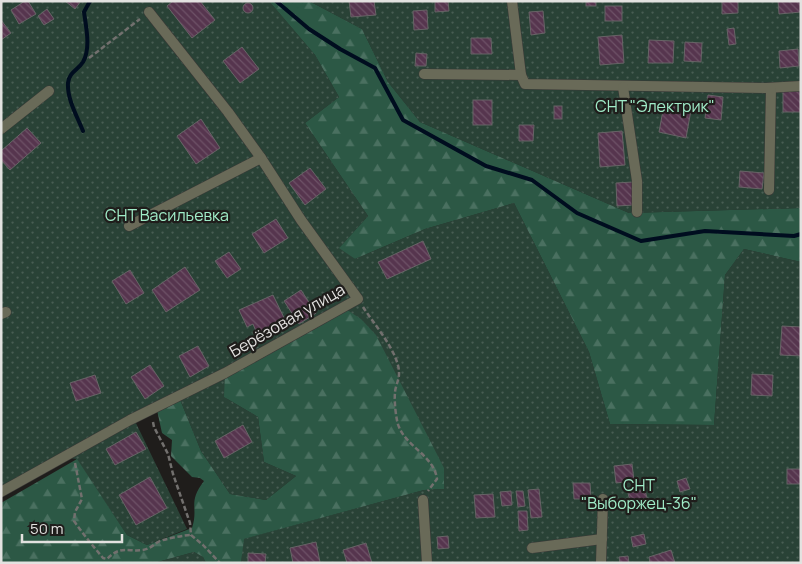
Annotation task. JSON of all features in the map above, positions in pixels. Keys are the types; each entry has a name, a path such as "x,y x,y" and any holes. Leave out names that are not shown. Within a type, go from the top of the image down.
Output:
{"street":[{"path":"512,1 521,75 525,84 771,88 801,86"},
{"name":"Берёзовая улица","path":"1,492 151,410 225,373 358,299 301,220 261,158 228,112 149,12"},
{"path":"424,74 521,75"},
{"path":"623,86 637,181 637,212"},
{"path":"769,190 771,88"},
{"path":"1,129 49,91"},
{"path":"129,226 261,158"},
{"path":"601,563 603,498"},
{"path":"423,500 427,563"},
{"path":"532,548 602,539"}],"path":[{"path":"89,58 149,12"},
{"path":"358,299 396,358 399,374 394,394 398,426 436,471 437,479 424,495 423,500"},
{"path":"151,410 154,427 168,454 190,523 191,535"},
{"path":"67,455 77,464 82,499 75,512 74,520 103,558 107,559 113,553 126,549 143,550 160,541 191,535 204,545 220,563"}],"green space":[{"name":"СНТ Васильевка","path":"1,1 270,2 315,55 339,97 305,123 368,216 340,247 355,259 425,229 514,203 589,352 610,424 714,425 725,275 744,249 801,262 801,563 241,563 243,539 424,490 444,489 224,397 258,417 264,462 296,476 266,500 230,494 201,451 179,397 134,419 187,529 147,545 127,535 76,459 63,457 1,493"},
{"path":"269,1 309,1 362,29 388,82 420,122 629,213 801,208 801,262 744,249 725,275 714,425 610,424 589,352 514,203 425,229 355,259 339,248 368,216 305,123 339,97 315,55"},
{"name":"СНТ \"Электрик\"","path":"309,1 801,1 801,208 629,213 420,122 388,82 362,29"},
{"path":"344,308 361,319 376,335 444,468 444,489 424,490 244,539 241,563 206,563 203,557 194,552 154,563 1,563 1,503 77,459 127,535 147,545 192,528 196,495 204,481 200,478 192,477 171,456 172,440 162,433 157,410 179,397 201,451 230,494 266,500 296,476 264,462 258,417 224,397 225,373"},
{"path":"194,552 203,557 206,563 154,563"}],"building":[{"path":"28,1 36,14 19,24 11,10"},
{"path":"65,1 81,1 75,9"},
{"path":"173,1 200,1 215,20 192,38 167,6"},
{"path":"349,1 374,1 376,15 351,17"},
{"path":"435,1 448,1 449,11 435,12"},
{"path":"586,1 596,1 596,6 586,6"},
{"path":"722,1 738,1 738,13 722,14"},
{"path":"778,1 801,1 801,12 779,14"},
{"path":"246,3 250,3 253,8 252,12 246,13 243,10 243,6"},
{"path":"605,6 622,6 622,21 605,21"},
{"path":"47,9 54,19 44,25 38,16"},
{"path":"427,10 428,29 414,30 413,11"},
{"path":"543,11 545,33 531,35 529,12"},
{"path":"1,20 11,33 1,40"},
{"path":"734,28 736,44 729,45 727,29"},
{"path":"622,35 624,63 600,65 598,37"},
{"path":"471,38 491,38 492,54 471,54"},
{"path":"649,40 674,41 673,63 648,63"},
{"path":"685,42 702,43 701,62 684,61"},
{"path":"242,47 259,69 240,83 223,61"},
{"path":"798,49 799,66 780,68 779,51"},
{"path":"416,53 427,54 426,66 415,66"},
{"path":"783,90 801,91 801,112 783,112"},
{"path":"708,95 723,97 721,120 705,118"},
{"path":"473,100 492,100 492,125 473,125"},
{"path":"664,105 691,110 686,138 659,132"},
{"path":"554,106 562,106 562,119 554,119"},
{"path":"201,119 220,148 196,164 177,136"},
{"path":"519,125 534,125 533,141 519,141"},
{"path":"27,128 41,143 10,170 1,160 1,151"},
{"path":"622,131 625,165 600,167 598,133"},
{"path":"310,168 326,189 305,205 289,183"},
{"path":"740,171 764,173 762,189 739,187"},
{"path":"633,182 634,205 617,206 616,183"},
{"path":"276,219 288,238 264,253 252,234"},
{"path":"423,241 431,259 387,279 378,262"},
{"path":"229,252 241,269 227,278 215,261"},
{"path":"185,267 200,290 166,312 152,290"},
{"path":"130,270 144,293 126,304 112,281"},
{"path":"301,290 316,313 299,324 284,301"},
{"path":"273,295 288,326 269,335 267,332 258,336 253,324 247,327 239,310"},
{"path":"782,326 801,327 801,356 780,355"},
{"path":"198,346 209,366 190,377 179,356"},
{"path":"150,365 164,386 145,399 131,377"},
{"path":"752,374 773,375 772,396 751,395"},
{"path":"95,375 101,393 76,401 70,383"},
{"path":"243,425 252,442 224,458 215,441"},
{"path":"136,432 146,449 115,465 106,449"},
{"path":"632,464 634,481 616,483 614,466"},
{"path":"787,469 801,469 801,484 787,484"},
{"path":"150,477 167,508 136,525 119,495"},
{"path":"686,478 690,489 680,492 677,481"},
{"path":"573,483 590,483 591,499 574,499"},
{"path":"539,489 542,517 531,518 528,490"},
{"path":"645,490 647,498 630,501 628,493"},
{"path":"511,491 512,505 502,506 500,492"},
{"path":"516,491 523,491 525,506 518,507"},
{"path":"493,494 495,517 476,518 474,495"},
{"path":"518,511 527,511 528,530 519,531"},
{"path":"644,534 646,544 633,547 631,537"},
{"path":"448,536 449,548 438,549 437,537"},
{"path":"316,542 320,562 293,563 290,548"},
{"path":"366,543 372,563 347,563 343,550"},
{"path":"671,550 675,563 650,563 649,557"},
{"path":"248,553 266,554 265,563 248,563"},
{"path":"628,556 629,563 620,563 619,557"}],"waterway":[{"path":"83,131 71,101 68,83 70,76 83,62 87,50 84,12 90,1"},
{"path":"276,1 309,29 375,68 403,120 486,166 532,180 577,213 641,241 705,231 794,236 801,234"}],"park label":[{"name":"СНТ \"Выборжец-36\"","path":"639,494"}]}
